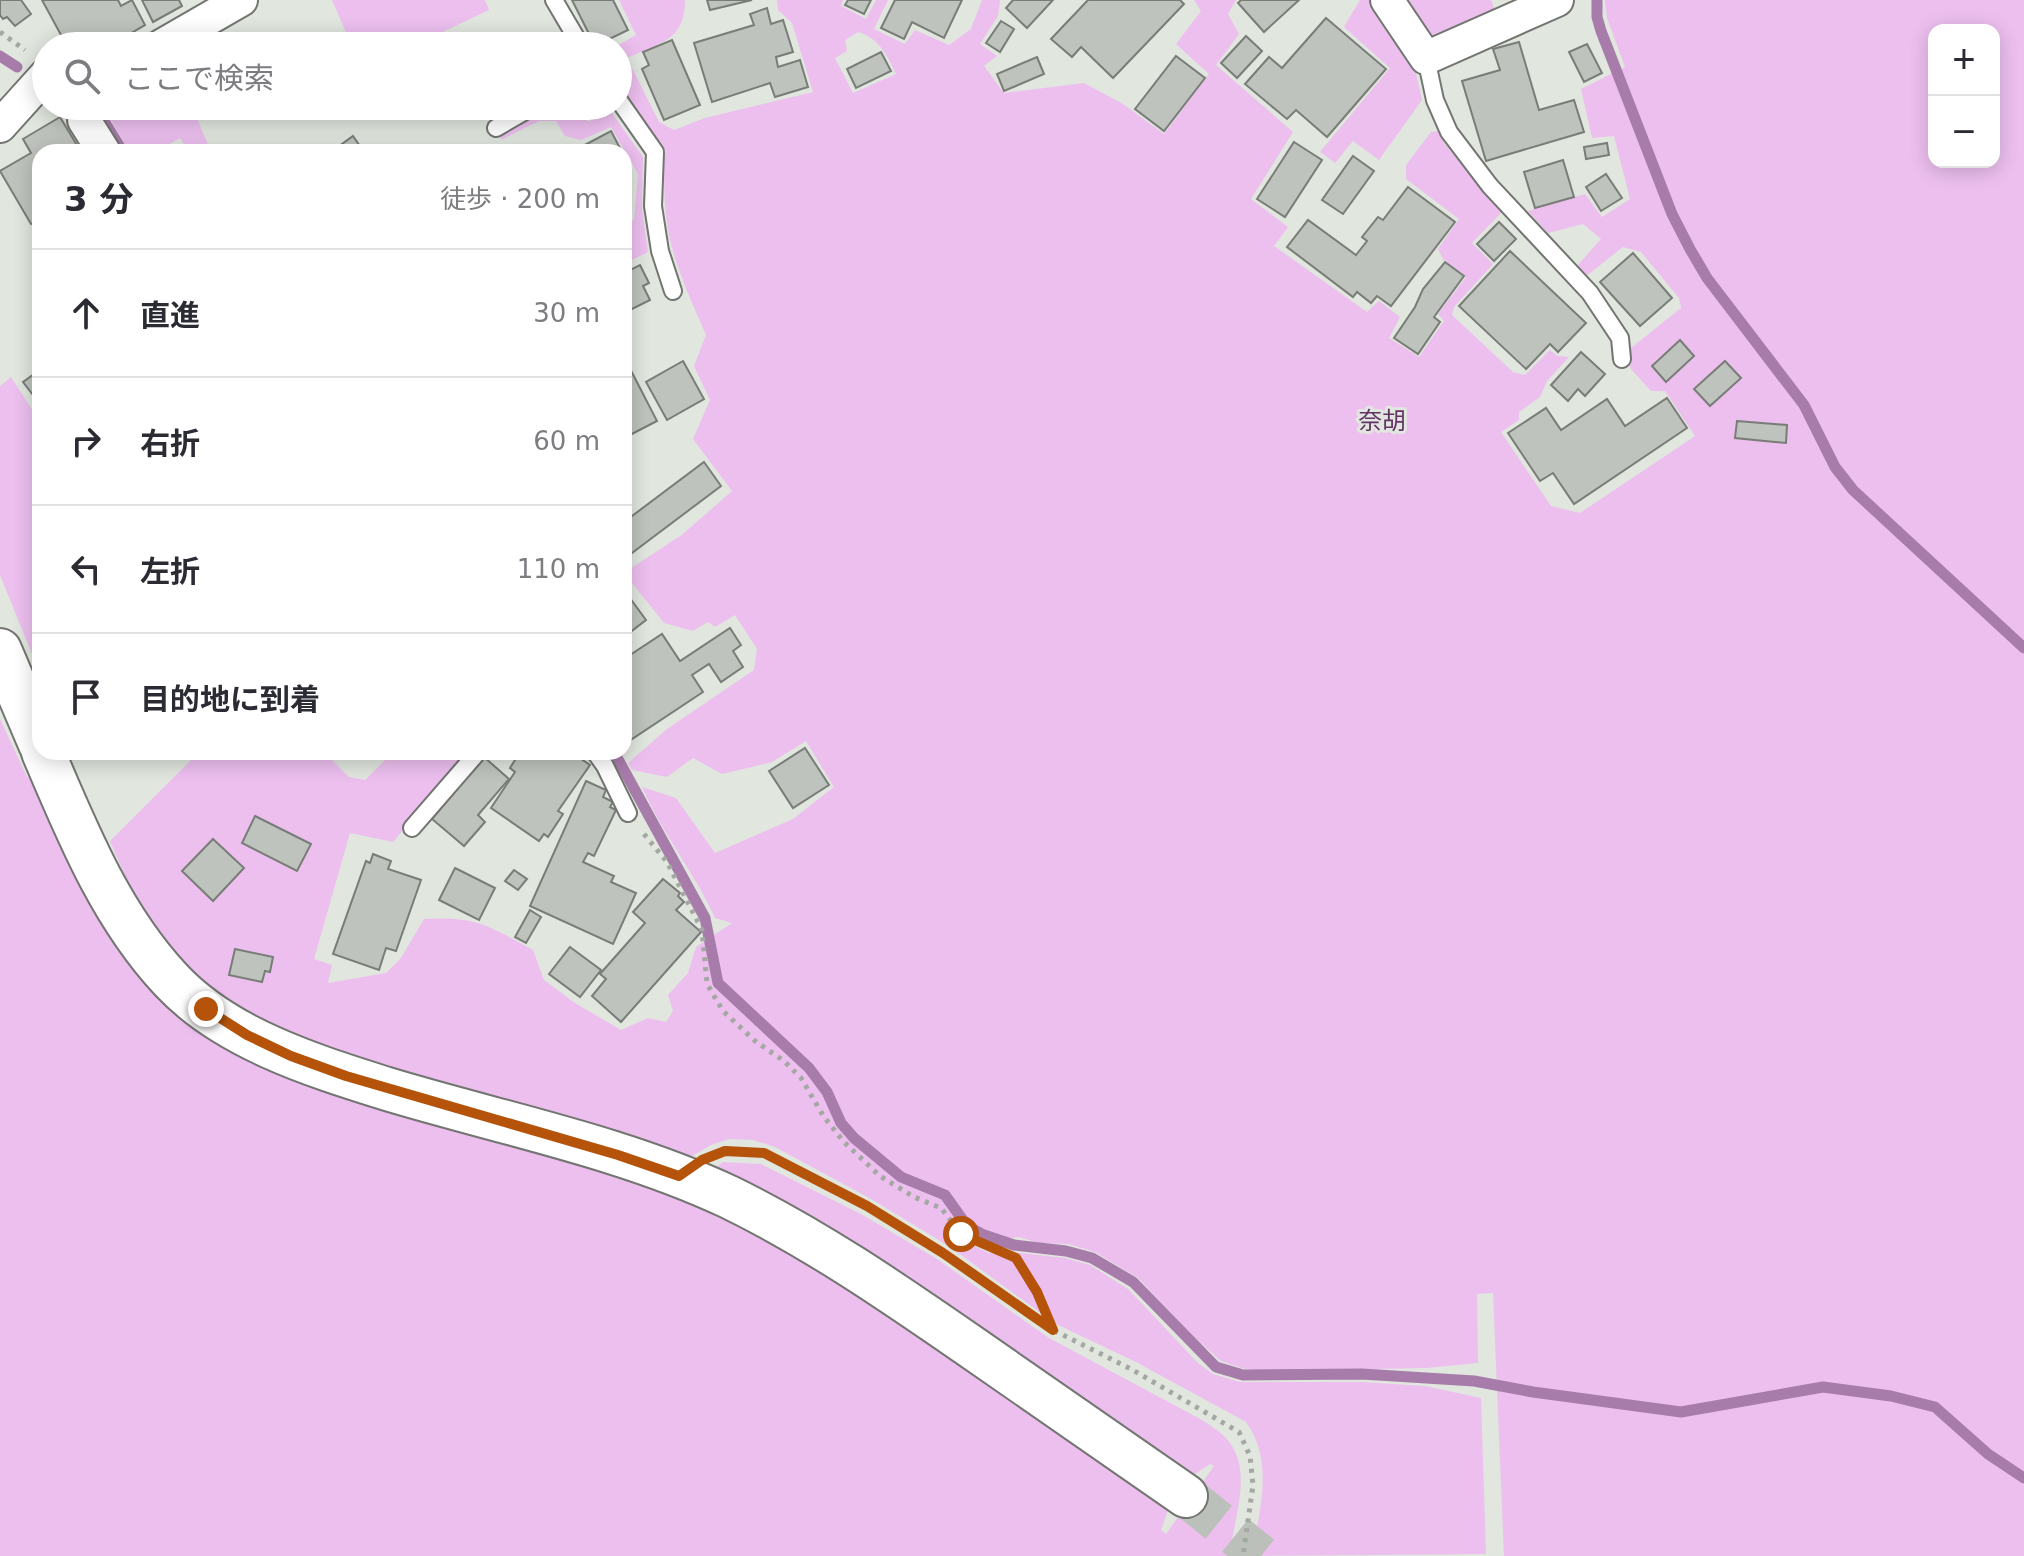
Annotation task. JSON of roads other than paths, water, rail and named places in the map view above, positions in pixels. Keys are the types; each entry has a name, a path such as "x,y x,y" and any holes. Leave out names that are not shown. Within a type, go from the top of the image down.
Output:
{"street":[{"path":"185,32 241,0"},
{"path":"1387,0 1426,58 1557,0"},
{"path":"0,126 32,91"},
{"path":"84,120 99,144"},
{"path":"0,650 32,725"},
{"path":"47,760 92,862 116,905 172,982 206,1009 280,1051 346,1076 618,1155 679,1176 776,1220 871,1277 1186,1496"}],"lane":[{"path":"554,0 573,32"},
{"path":"1426,58 1435,100 1449,132 1490,186 1590,293 1620,338 1622,359"},
{"path":"632,119 655,152 653,206 660,251 673,291"},
{"path":"496,128 510,120"},
{"path":"412,828 471,760"},
{"path":"601,760 628,813"}],"waterway":[{"path":"1597,0 1601,31 1672,214 1707,278 1804,405 1835,467 1853,490 2024,648"},
{"path":"0,56 17,67"},
{"path":"103,120 118,144"},
{"path":"618,760 705,918 718,983 809,1068 827,1092 841,1123 854,1138 901,1177 945,1195 967,1226 984,1235 1014,1245 1066,1251 1092,1258 1133,1282 1216,1367 1243,1375 1362,1374 1474,1381 1681,1412 1823,1387 1891,1396 1935,1407 1988,1454 2024,1478"}],"tunnel":[{"path":"1186,1496 1261,1556"}],"district":[{"name":"奈胡","path":"1382,421"}]}
